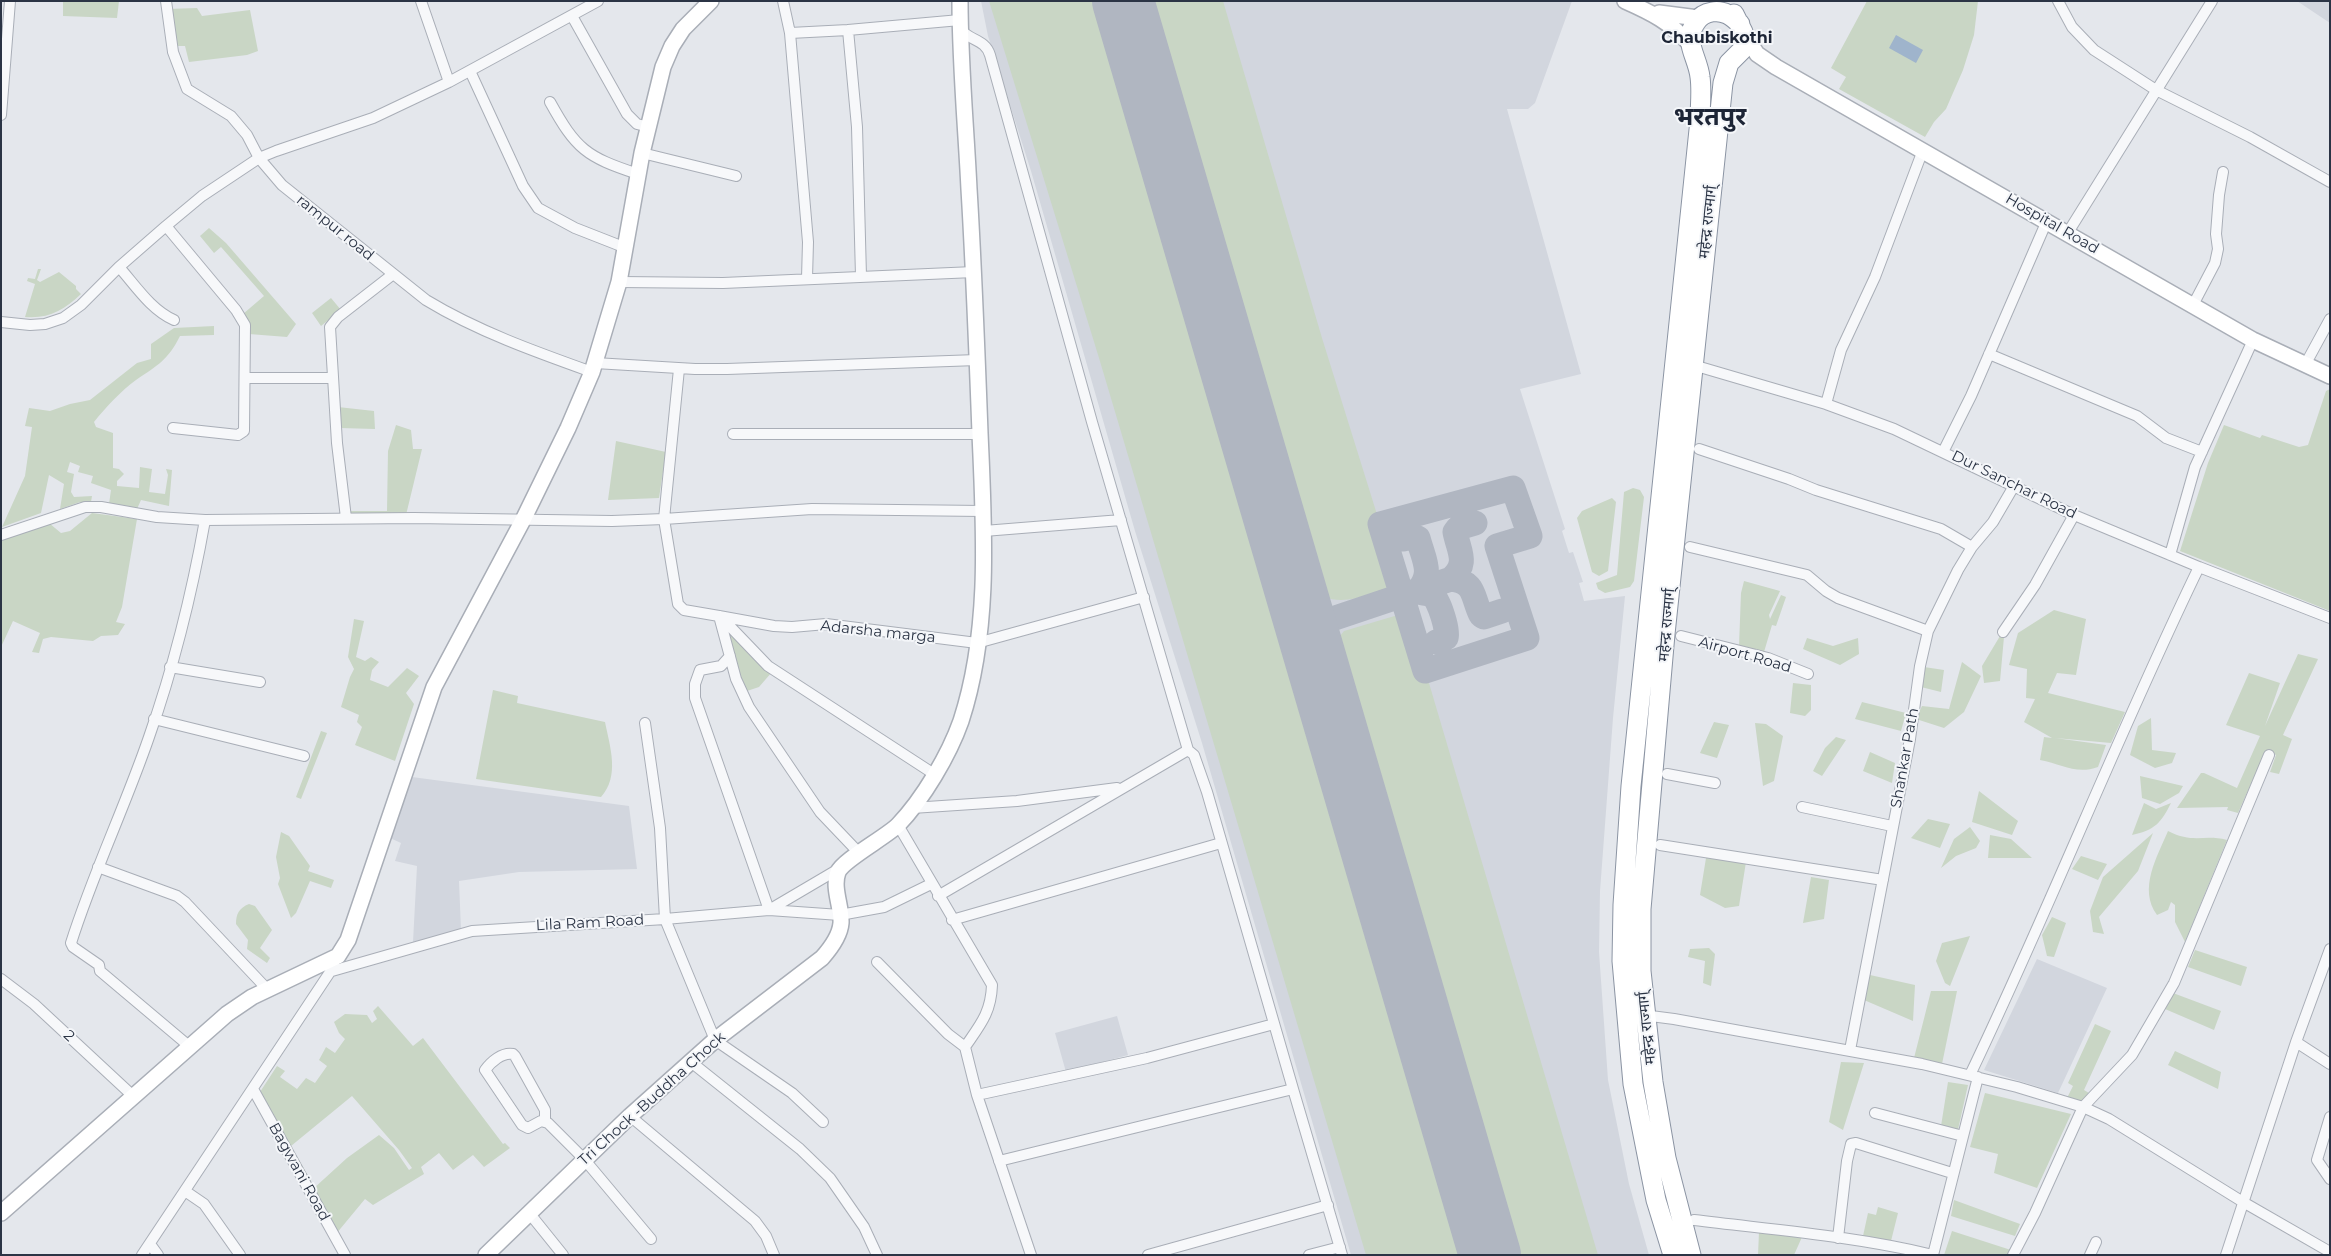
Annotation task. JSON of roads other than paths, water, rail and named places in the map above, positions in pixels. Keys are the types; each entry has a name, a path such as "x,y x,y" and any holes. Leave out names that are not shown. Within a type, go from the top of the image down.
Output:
{"highway":[{"path":"1731,1 1732,10 1742,28"},
{"path":"1704,11 1727,14 1742,28"},
{"name":"महेन्द्र राज्मार्ग्","path":"1672,1255 1656,1200 1641,1130 1626,1015 1622,933 1631,786 1700,120 1700,80 1691,48 1692,27 1704,11"},
{"name":"महेन्द्र राज्मार्ग्","path":"1691,1255 1666,1158 1645,1015 1641,971 1641,909 1723,82 1731,62 1742,50 1742,28"},
{"path":"1691,48 1705,63 1721,66 1731,62"}],"street":[{"path":"1,115 10,1"},
{"name":"rampur road","path":"166,1 173,52 183,84 191,94 222,108 231,116 247,135 259,158 282,184 392,275 445,311 546,356 594,368 679,369 736,369 977,360"},
{"path":"421,1 450,82"},
{"path":"1,322 30,325 44,324 63,318 81,305 119,267 202,196 259,158 373,118 450,82 598,1"},
{"path":"142,1255 332,971 338,956 348,940 434,687 522,520 568,428 594,368 619,282 642,153 663,67 672,46 683,28 711,1"},
{"path":"783,1 790,33 808,242 807,278"},
{"path":"842,867 898,825 912,808 934,774 960,723 969,692 977,643 983,588 984,531 974,272 960,1"},
{"path":"1625,1 1667,16 1704,11"},
{"path":"2058,1 2072,27 2094,50 2156,90 2258,141 2330,182"},
{"path":"2067,234 2212,1"},
{"path":"1646,10 1678,30 1691,48"},
{"path":"572,16 627,114 637,124 649,127"},
{"path":"790,33 960,25"},
{"path":"960,25 968,37 983,43 990,55 1188,750 1194,755 1341,1251 1309,1255"},
{"name":"Hospital Road","path":"1742,28 1758,54 1776,67 2253,340 2330,376"},
{"path":"848,30 857,127 861,276"},
{"name":"Hospital Road","path":"1731,62 1776,67"},
{"path":"470,70 523,186 538,208 575,228 626,248"},
{"path":"550,102 566,130 582,148 595,157 638,174"},
{"path":"1826,404 1846,338 1875,277 1923,150"},
{"path":"642,153 736,176"},
{"path":"2193,305 2215,262 2218,249 2216,234 2218,195 2223,172"},
{"path":"1943,452 1989,354 2046,222"},
{"path":"166,226 242,319 245,326 244,430 238,434 173,428"},
{"path":"119,267 154,307 164,316 174,320"},
{"path":"619,282 723,283 974,272"},
{"path":"346,518 332,378 330,327 338,317 392,275"},
{"path":"2304,365 2330,319"},
{"path":"2170,554 2195,467 2253,340"},
{"path":"1989,354 2137,416 2166,438 2202,452"},
{"name":"Dur Sanchar Road","path":"1694,365 1826,404 1894,430 2074,515 2199,567 2330,618"},
{"name":"Adarsha marga","path":"679,369 664,519 678,604 684,610 774,626 792,627 826,624 977,643"},
{"path":"246,378 332,378"},
{"path":"733,434 980,434"},
{"path":"1699,449 1816,490 1941,529 1972,547"},
{"name":"Shankar Path","path":"1850,1050 1910,739 1920,666 1928,631 1958,570 1972,547 1993,522 2014,486"},
{"path":"1,535 85,508 101,507 157,517 205,520 346,518 612,521 812,509 983,511"},
{"path":"2003,632 2035,585 2074,515"},
{"path":"189,1046 100,971 99,965 71,944 154,719 192,589 205,520"},
{"path":"984,531 1121,520"},
{"path":"1690,547 1807,575 1826,591 1838,598 1928,631"},
{"path":"1694,1220 1900,1247 1933,1255 1952,1173 1963,1136 1974,1076 2165,638 2199,567"},
{"path":"977,643 1144,597"},
{"path":"719,616 736,679 749,707 820,812 860,854"},
{"path":"719,616 768,666 934,774"},
{"name":"Airport Road","path":"1681,636 1768,658 1808,674"},
{"path":"730,656 721,666 700,670 695,684 695,698 769,910 840,915 884,907 931,884"},
{"path":"170,667 260,682"},
{"path":"154,719 304,756"},
{"path":"645,723 660,828 665,919 715,1040 792,1094 823,1122"},
{"path":"938,896 1188,750"},
{"path":"2013,1255 2035,1212 2083,1107 2132,1055 2174,983 2269,755"},
{"path":"1667,774 1715,783"},
{"path":"912,808 1017,801 1122,788"},
{"path":"1802,807 1892,826"},
{"path":"898,825 952,920 992,985 992,1003 983,1021 965,1047"},
{"path":"952,920 1221,844"},
{"path":"1660,845 1883,880"},
{"path":"98,867 177,896 218,936 267,989"},
{"name":"Lila Ram Road","path":"332,971 472,931 665,919 769,910 842,867"},
{"name":"Tri Chock -Buddha Chock","path":"486,1255 530,1214 584,1159 715,1040 816,965 827,953 839,931 840,915 837,880 838,872 842,867"},
{"path":"2226,1255 2296,1042 2330,949"},
{"path":"1,1213 227,1014 267,989 338,956"},
{"path":"877,962 948,1034 965,1047 976,1095 1031,1255"},
{"name":"2","path":"1,979 40,1010 133,1096"},
{"path":"1626,1015 1674,1018 1850,1050 1974,1076 2083,1107 2109,1119 2243,1202 2330,1252"},
{"path":"976,1095 1148,1058 1274,1024"},
{"path":"2296,1042 2330,1064"},
{"path":"545,1122 528,1128 523,1127 486,1070 489,1065 505,1054 513,1054 515,1056 545,1110 545,1122 584,1159 651,1239"},
{"path":"691,1062 800,1149 830,1178 864,1227 877,1255"},
{"name":"Bagwani Road","path":"253,1089 345,1255"},
{"path":"999,1161 1293,1089"},
{"path":"1875,1113 1963,1136"},
{"path":"630,1116 746,1213 761,1228 774,1255"},
{"path":"2330,1117 2317,1160 2330,1179"},
{"path":"1838,1238 1847,1161 1851,1144 1856,1143 1952,1173"},
{"path":"185,1190 204,1204 240,1255"},
{"path":"1148,1255 1328,1205"},
{"path":"530,1214 563,1255"},
{"path":"2090,1255 2096,1242"},
{"path":"150,1244 158,1255"}],"water":[{"path":"1896,35 1923,50 1916,63 1889,48"}],"district":[{"name":"Chaubiskothi","path":"1717,38"},
{"name":"भरतपुर","path":"1710,118"}]}
